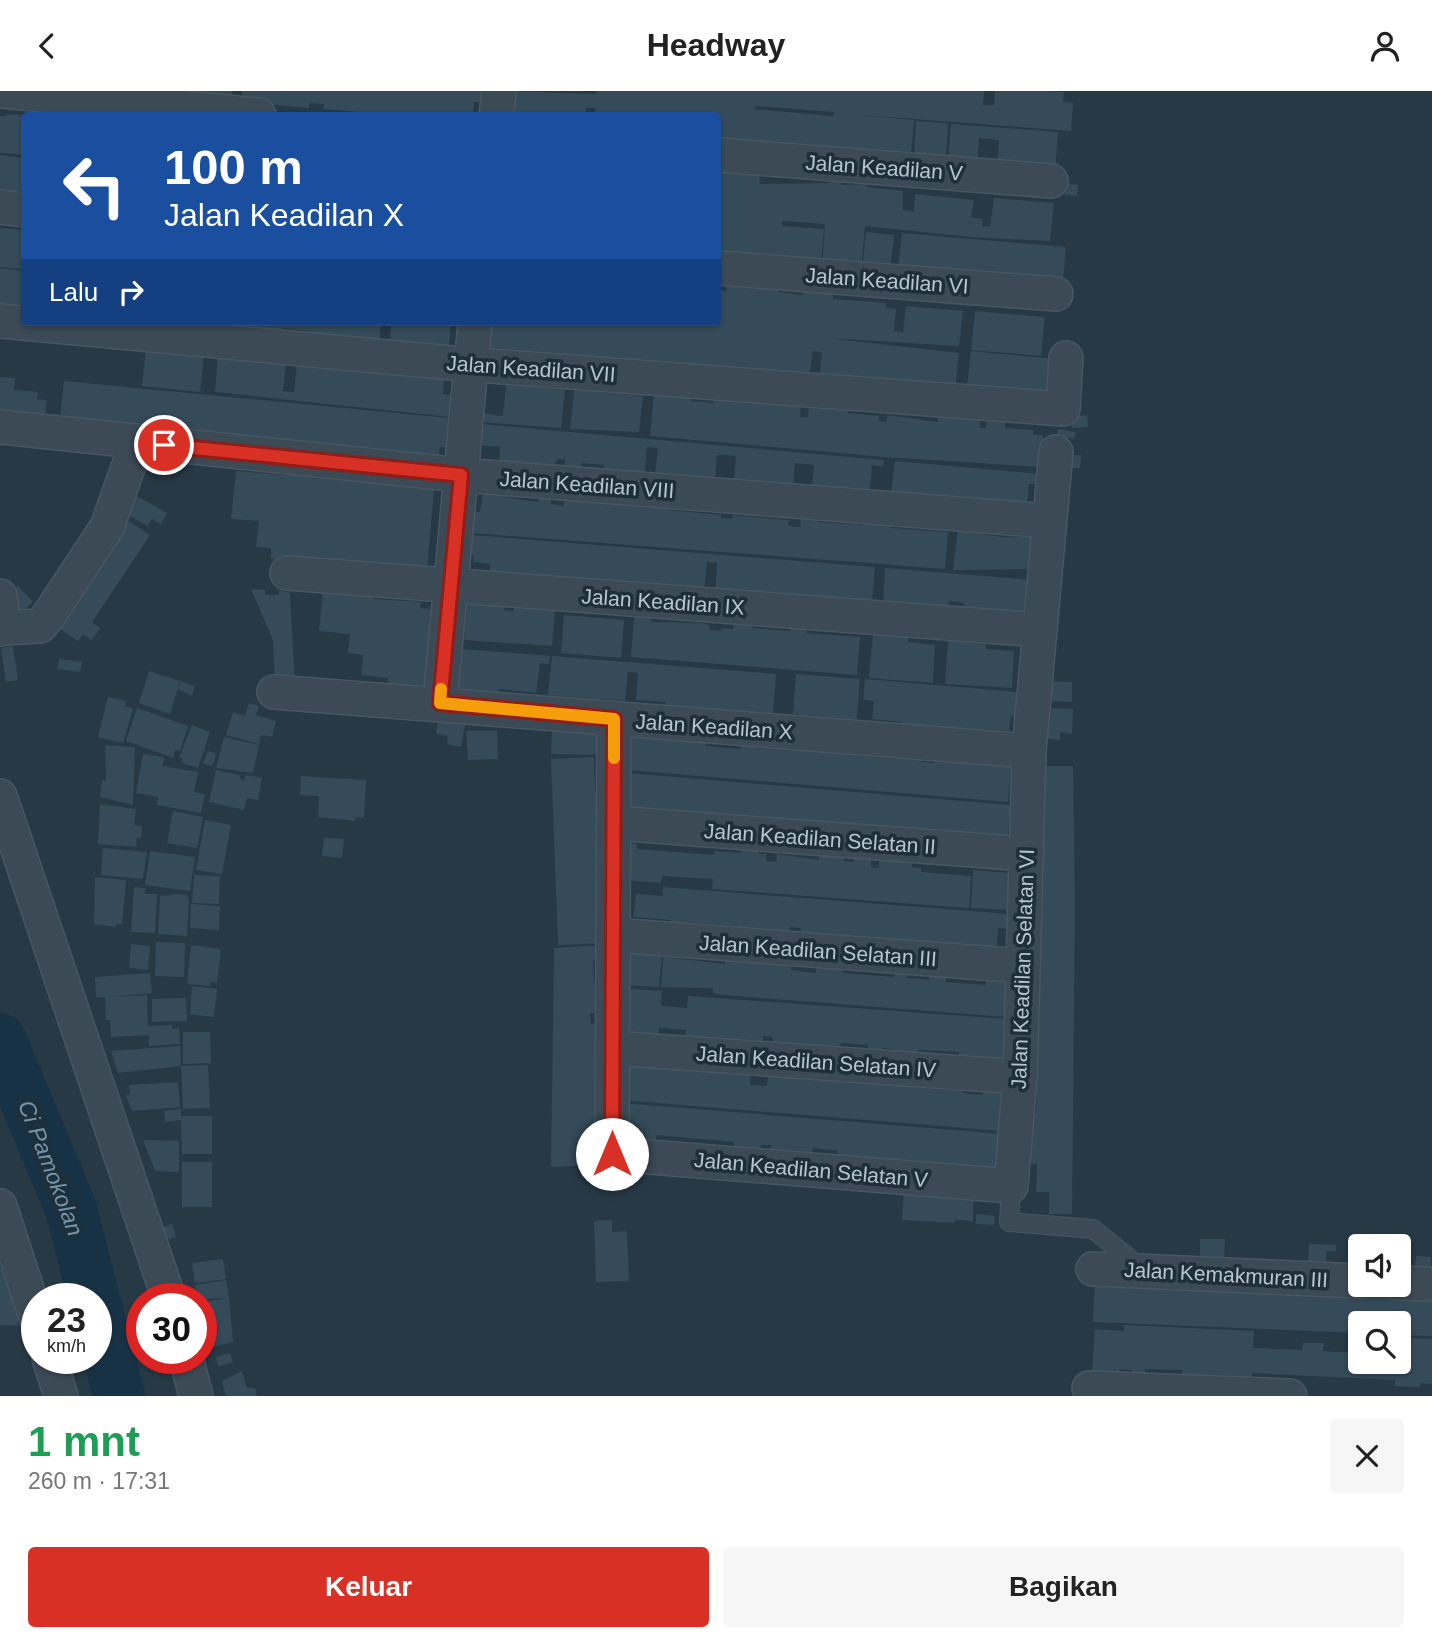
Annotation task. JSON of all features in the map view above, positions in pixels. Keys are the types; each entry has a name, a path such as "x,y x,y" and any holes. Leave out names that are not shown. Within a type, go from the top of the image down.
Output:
{"street":[{"path":"1,91 227,112"},
{"path":"496,112 499,91"},
{"name":"Jalan Keadilan V","path":"721,155 1051,181"},
{"path":"0,207 21,209"},
{"name":"Jalan Keadilan VI","path":"721,268 1056,294"},
{"name":"Jalan Keadilan VII","path":"0,321 21,323"},
{"name":"Jalan Keadilan VII","path":"55,326 472,364 1063,408 1066,358"},
{"path":"440,703 448,586 475,326"},
{"name":"Jalan Keadilan VIII","path":"0,427 461,475 1049,521"},
{"path":"1,618 40,625 47,618 107,527 137,442"},
{"name":"Jalan Keadilan Selatan VI","path":"1011,1186 1020,1077 1029,751 1056,452"},
{"name":"Jalan Keadilan IX","path":"287,573 1039,631"},
{"name":"Jalan Keadilan X","path":"274,692 1029,751"},
{"path":"612,1048 614,719"},
{"path":"0,796 164,1283"},
{"name":"Jalan Keadilan Selatan II","path":"614,823 1027,854"},
{"name":"Jalan Keadilan Selatan III","path":"612,936 1023,966"},
{"name":"Jalan Keadilan Selatan IV","path":"612,1048 1020,1077"},
{"name":"Jalan Keadilan Selatan V","path":"612,1048 612,1154 1011,1186"},
{"path":"0,1206 25,1283"},
{"name":"Jalan Kemakmuran III","path":"1093,1269 1348,1280"},
{"path":"1411,1283 1432,1284"},
{"path":"54,1374 61,1396"},
{"path":"191,1374 197,1396"},
{"path":"1089,1388 1153,1393 1290,1396"}],"lane":[{"path":"1011,1186 1009,1222 1093,1229 1129,1258 1130,1270"}],"building":[{"path":"158,91 232,91 232,101"},
{"path":"242,91 491,91 490,103 474,102 473,112 360,112 323,109 324,104 309,103 309,108 242,102"},
{"path":"512,91 596,94 596,91 984,91 983,105 994,105 995,91 1045,91 1064,92 1063,102 1073,103 1071,131 837,113 914,120 910,167 840,154 840,147 831,147 830,153 721,151 721,112 595,112 596,108 586,108 585,112 510,112","holes":["755,106 835,112 833,116 755,109"]},
{"path":"21,115 21,155 0,153 0,116"},
{"path":"916,121 948,123 946,160 914,158"},
{"path":"951,124 1058,132 1055,174 997,171 999,140 979,138 977,165 948,163"},
{"path":"0,155 21,158 21,200 0,197"},
{"path":"721,171 759,171 760,184 830,183 830,177 841,177 841,185 867,184 867,187 903,191 903,210 914,212 915,194 974,200 971,217 983,219 982,226 990,227 994,198 1054,203 1050,241 970,237 865,226 861,271 822,267 825,224 782,221 782,226 824,229 820,270 721,256"},
{"path":"1065,184 1078,185 1077,196 1065,195"},
{"path":"0,228 21,230 21,269 0,267"},
{"path":"866,232 894,235 890,274 862,271"},
{"path":"902,233 1066,247 1062,293 898,269"},
{"path":"0,268 21,271 21,310 0,314"},
{"path":"727,285 755,285 755,288 761,289 761,285 779,287 778,292 802,295 803,290 833,291 833,299 886,303 886,308 896,309 894,331 903,332 906,306 963,311 959,346 827,338 959,353 955,390 819,381 822,352 813,351 810,372 789,371 788,384 534,358 535,353 510,350 509,357 489,355 492,326 721,326 721,290 726,291"},
{"path":"975,311 1045,317 1041,356 971,350"},
{"path":"205,326 381,326 379,347 309,341 309,331 283,328 283,334"},
{"path":"391,326 451,326 449,346 390,340"},
{"path":"146,348 204,354 200,392 142,386"},
{"path":"971,351 1055,359 1050,406 967,386"},
{"path":"218,354 286,363 283,391 294,392 297,364 444,377 443,394 456,396 460,418 215,392"},
{"path":"0,377 15,378 14,390 38,392 37,399 47,400 45,420 0,415"},
{"path":"64,381 459,419 456,449 440,447 438,461 416,458 416,453 409,452 408,463 367,449 289,440 288,452 60,419"},
{"path":"575,384 597,385 597,392 643,396 639,432 570,429"},
{"path":"506,385 565,390 561,428 480,422 481,413 503,416"},
{"path":"654,391 670,392 670,396 691,398 691,401 713,403 714,396 746,398 745,402 769,405 770,399 801,402 800,417 808,417 809,403 836,409 836,405 848,406 848,413 879,416 879,421 886,422 887,415 938,422 938,416 966,419 966,416 980,417 980,428 986,428 987,417 1005,419 1005,428 1033,430 1033,435 1043,435 1040,467 884,457 650,436"},
{"path":"1087,415 1088,427 1072,428 1072,416"},
{"path":"480,424 884,460 883,467 872,465 870,492 812,486 814,465 795,463 793,485 734,479 736,456 726,455 717,455 715,480 655,475 658,448 647,447 644,482 617,471 604,469 604,465 581,463 581,474 564,472 565,459 557,459 555,467 499,462 500,447 478,445"},
{"path":"1058,429 1076,432 1074,439 1057,436"},
{"path":"1063,455 1081,455 1080,468 1059,466"},
{"path":"895,461 1040,474 1039,484 1029,484 1027,505 891,493"},
{"path":"236,471 285,475 286,471 314,474 313,478 406,482 406,487 434,490 427,569 271,559 271,548 256,547 259,521 231,519"},
{"path":"483,494 538,502 540,495 551,496 551,504 564,506 564,500 629,505 629,501 645,502 644,507 655,508 656,503 671,504 670,510 721,515 721,518 732,519 733,515 789,520 788,526 800,527 801,516 818,517 818,522 863,525 863,520 891,521 891,528 948,532 945,569 471,533 474,512 480,512"},
{"path":"135,495 167,513 161,524 152,519 148,526 124,513"},
{"path":"119,515 150,535 92,622 100,628 92,640 83,635 78,641 54,625"},
{"path":"958,526 972,528 971,533 1035,537 1032,569 953,570"},
{"path":"471,535 875,567 872,600 863,600 863,604 803,609 804,595 793,594 792,605 715,596 717,563 707,562 704,592 490,573 490,564 473,562 474,556 468,555"},
{"path":"885,568 1033,580 1031,613 1015,611 1014,616 963,619 964,603 949,601 947,609 883,603"},
{"path":"18,586 33,602 21,613 6,596"},
{"path":"251,589 265,590 265,595 279,595 279,590 290,593 295,684 275,685 273,640"},
{"path":"323,591 373,593 373,599 421,602 420,608 443,610 437,694 387,690 388,678 361,675 363,655 348,653 350,634 319,631"},
{"path":"467,604 505,607 504,610 514,611 514,607 555,609 552,646 464,640"},
{"path":"564,615 624,620 621,658 561,653"},
{"path":"634,617 651,618 651,622 701,623 710,625 709,630 733,629 734,622 753,624 752,628 790,631 791,626 807,627 806,633 860,637 857,675 631,657"},
{"path":"873,635 908,637 908,642 935,645 933,683 869,678"},
{"path":"948,641 986,644 986,649 1014,651 1012,688 945,684"},
{"path":"13,646 18,680 6,682 1,648"},
{"path":"463,649 550,656 549,664 540,663 536,693 499,689 498,698 458,694"},
{"path":"552,656 776,674 773,714 666,706 666,702 636,700 638,673 628,672 625,701 548,695"},
{"path":"59,659 82,662 80,672 57,669"},
{"path":"149,671 180,681 170,714 139,703"},
{"path":"796,674 860,679 856,728 848,728 849,719 793,714"},
{"path":"865,679 1029,693 1027,718 1011,717 1009,731 980,729 978,739 901,729 901,722 872,719 874,701 863,700"},
{"path":"181,681 195,686 192,696 178,689"},
{"path":"1040,681 1072,682 1072,702 1039,701"},
{"path":"108,697 126,701 125,706 133,709 123,743 98,737"},
{"path":"249,703 259,706 256,715 276,721 272,737 261,735 259,744 226,735 233,712 245,716"},
{"path":"137,708 188,726 180,751 175,750 173,758 126,741"},
{"path":"1036,708 1073,709 1072,734 1060,732 1060,740 1042,738"},
{"path":"438,720 465,725 461,747 447,744 448,736 436,734"},
{"path":"192,725 210,732 198,768 182,763 183,759 179,758"},
{"path":"552,728 601,729 600,755 551,754"},
{"path":"466,731 497,731 498,759 468,760"},
{"path":"630,734 705,737 705,746 715,747 741,749 742,740 755,741 755,748 794,751 795,745 861,751 861,756 897,759 897,754 923,756 922,762 934,763 934,757 1003,764 1011,767 1008,802 627,770"},
{"path":"224,737 259,745 253,773 216,768"},
{"path":"105,745 135,747 133,805 100,797 102,780 106,781"},
{"path":"208,751 217,754 212,766 203,763"},
{"path":"143,754 164,757 163,766 198,772 194,792 205,794 201,813 157,805 158,797 136,793"},
{"path":"594,757 595,791 600,791 605,943 558,945 551,759"},
{"path":"1032,766 1073,766 1075,906 1072,1214 1049,1214 1049,1192 1036,1192 1037,1164 1027,1164 1027,1114 1036,1114 1037,1088 1030,1088"},
{"path":"216,770 240,775 240,779 244,780 246,775 262,778 258,800 247,798 244,810 209,802"},
{"path":"627,773 1010,805 1007,849 634,809 625,806"},
{"path":"301,776 366,780 364,818 355,817 355,821 318,817 319,796 300,795"},
{"path":"100,804 136,809 134,825 142,826 141,838 137,838 136,847 98,844"},
{"path":"173,811 203,817 197,848 167,843"},
{"path":"205,820 231,825 222,874 196,870"},
{"path":"324,838 344,839 342,858 322,856"},
{"path":"627,843 637,844 637,849 714,855 714,851 740,853 741,849 760,850 759,854 766,854 766,861 776,862 777,854 819,860 819,855 844,857 844,861 853,862 854,858 871,859 871,867 879,868 879,860 912,862 912,867 921,868 921,872 971,876 969,908 712,889 713,879 662,876 661,883 624,880"},
{"path":"103,848 147,852 143,879 101,875"},
{"path":"150,851 195,857 190,891 145,885"},
{"path":"973,870 1011,873 1009,910 971,908"},
{"path":"194,875 220,876 219,904 192,903"},
{"path":"95,877 126,880 122,924 116,924 115,927 94,924"},
{"path":"134,887 145,888 145,894 157,894 155,933 131,932"},
{"path":"663,887 1009,914 1008,929 998,928 997,947 944,943 943,952 892,944 892,938 814,932 813,939 800,938 801,928 790,927 788,940 738,937 738,926 685,922 685,931 670,930 671,920 633,917 636,894 662,896"},
{"path":"186,895 189,899 187,936 158,934 160,896"},
{"path":"191,904 220,906 219,930 190,928"},
{"path":"156,942 185,943 184,977 155,976"},
{"path":"131,944 150,946 148,970 129,968"},
{"path":"191,945 221,949 217,983 211,982 210,986 187,984"},
{"path":"603,945 603,960 593,960 594,983 600,982 601,1013 590,1013 591,1024 597,1023 600,1077 595,1078 595,1087 599,1087 598,1120 594,1119 594,1129 597,1128 598,1153 583,1153 584,1166 551,1167 554,948"},
{"path":"631,951 662,956 659,987 621,985 623,955 631,955"},
{"path":"725,955 792,960 791,970 816,973 816,963 844,965 843,973 894,977 895,970 908,971 907,978 929,980 930,972 946,973 946,982 986,985 986,979 1008,981 1006,1017 722,995 713,993 713,988 661,987 663,957 725,964"},
{"path":"150,973 152,993 109,997 147,995 148,1026 172,1025 172,1029 179,1028 180,1044 149,1046 149,1035 111,1037 110,1020 106,1020 105,997 96,997 95,977"},
{"path":"192,986 217,989 214,1017 190,1014"},
{"path":"625,988 662,991 661,1006 687,1008 688,996 1006,1019 1005,1059 959,1062 959,1052 918,1050 918,1054 891,1055 892,1049 883,1048 883,1055 868,1053 868,1045 841,1043 841,1049 772,1048 773,1037 763,1036 763,1047 685,1040 686,1030 659,1028 658,1038 630,1036 631,1029 622,1028"},
{"path":"186,998 187,1021 152,1022 152,999"},
{"path":"183,1032 210,1032 211,1063 183,1064"},
{"path":"180,1046 181,1066 118,1073 111,1051"},
{"path":"625,1057 751,1073 750,1085 767,1086 769,1067 806,1070 805,1079 826,1081 827,1072 919,1084 918,1088 945,1090 945,1082 963,1083 963,1093 982,1095 983,1084 1005,1085 1001,1131 621,1100"},
{"path":"208,1065 210,1108 183,1109 181,1066"},
{"path":"178,1082 180,1107 132,1111 126,1095 130,1094 129,1085"},
{"path":"622,1103 1003,1134 1000,1177 837,1161 838,1151 813,1148 812,1155 770,1157 771,1145 761,1145 761,1154 734,1150 734,1142 656,1135 656,1146 618,1142"},
{"path":"181,1109 181,1116 212,1116 212,1154 182,1154 181,1120 165,1122 164,1111"},
{"path":"143,1140 179,1141 179,1172 155,1171"},
{"path":"182,1162 212,1162 212,1207 182,1207"},
{"path":"904,1188 974,1193 973,1221 955,1220 954,1223 902,1220"},
{"path":"976,1214 995,1216 994,1225 976,1224"},
{"path":"612,1220 612,1232 627,1231 629,1281 596,1282 594,1221"},
{"path":"172,1224 176,1237 167,1240 163,1227"},
{"path":"1200,1239 1225,1239 1224,1258 1200,1258"},
{"path":"1309,1244 1336,1245 1336,1251 1327,1251 1326,1262 1308,1261"},
{"path":"1416,1256 1431,1257 1431,1268 1415,1267"},
{"path":"223,1259 226,1279 195,1283 192,1263"},
{"path":"0,1268 4,1268 18,1298 18,1326 0,1325"},
{"path":"1095,1275 1348,1289 1348,1297 1411,1297 1411,1293 1432,1294 1432,1336 1411,1335 1411,1311 1348,1311 1348,1333 1093,1322"},
{"path":"226,1280 229,1298 217,1298 217,1283 207,1283"},
{"path":"229,1298 233,1342 217,1346 217,1300"},
{"path":"1124,1325 1254,1331 1253,1348 1302,1350 1303,1343 1324,1343 1323,1351 1348,1353 1348,1374 1411,1374 1411,1338 1432,1339 1432,1384 1420,1383 1420,1387 1395,1386 1395,1380 1252,1373 1251,1379 1181,1378 1182,1370 1145,1369 1145,1375 1119,1369 1120,1374 1092,1372 1095,1329 1124,1331"},
{"path":"230,1353 233,1362 218,1366 217,1357"},
{"path":"242,1371 247,1388 255,1388 257,1396 226,1396 222,1381"}],"waterway":[{"name":"Ci Pamokolan","path":"0,1039 71,1209 90,1283"},
{"name":"Ci Pamokolan","path":"112,1369 119,1396"}],"slow traffic":[{"path":"441,689 440,703 614,719 614,758"}],"route":[{"path":"164,445 461,475 448,586 440,703 614,719 612,1154"}]}
